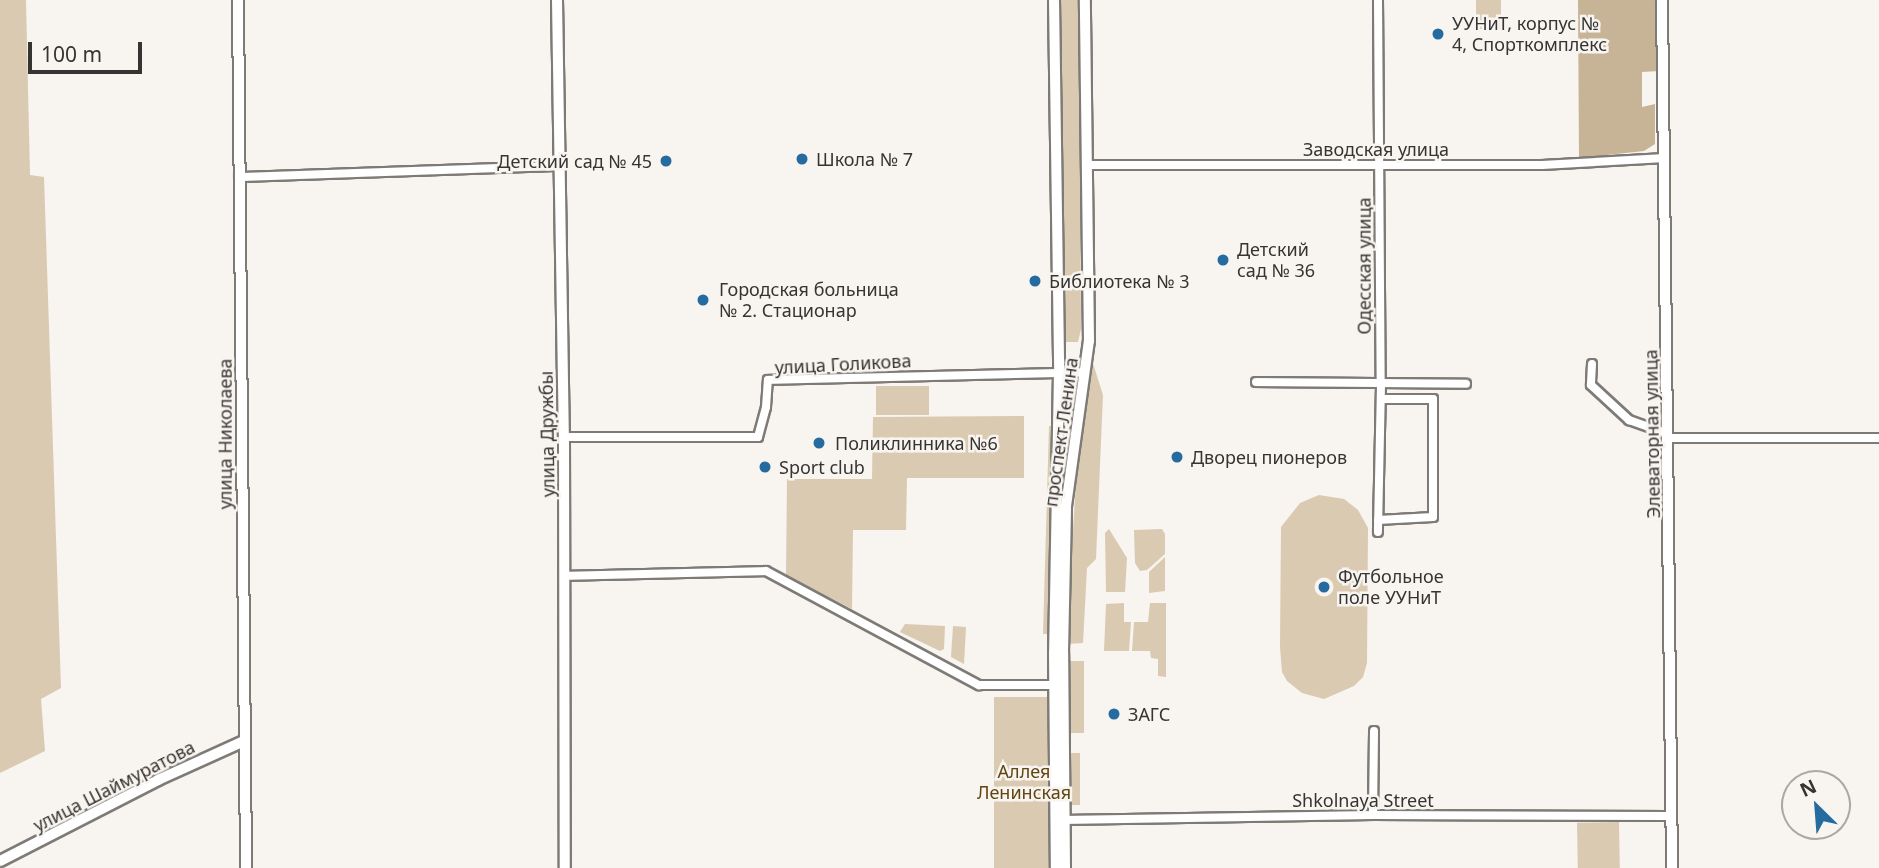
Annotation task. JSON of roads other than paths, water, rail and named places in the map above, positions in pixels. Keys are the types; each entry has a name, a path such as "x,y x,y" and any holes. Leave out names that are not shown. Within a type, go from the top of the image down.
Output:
{"main road":[{"name":"улица Николаева","path":"238,0 246,868"},
{"name":"улица Дружбы","path":"557,0 564,438 565,868"},
{"name":"проспект Ленина","path":"1054,0 1059,372 1060,820 1056,868"},
{"name":"проспект Ленина","path":"1059,685 1066,506 1089,341 1085,0"},
{"name":"Элеваторная улица","path":"1662,0 1672,868"},
{"name":"улица Шаймуратова","path":"0,861 158,780 244,741"},
{"name":"проспект Ленина","path":"1060,820 1065,868"}],"street":[{"name":"Одесская улица","path":"1378,0 1381,385 1378,532"},
{"name":"Заводская улица","path":"1088,165 1542,165 1665,158"},
{"path":"239,177 559,166"},
{"path":"1592,364 1591,385 1629,419 1668,436 1879,438"},
{"name":"улица Голикова","path":"564,438 758,437 766,407 768,380 1085,372"},
{"path":"1256,382 1466,384"},
{"path":"1378,520 1433,517 1433,399 1381,399"},
{"path":"564,576 766,571 979,685 1059,685"},
{"path":"1373,815 1374,731"},
{"name":"Shkolnaya Street","path":"1060,820 1373,815 1671,816"}],"place":[{"name":"УУНиТ, корпус № 4, Спорткомплекс","path":"1438,34"},
{"name":"Школа № 7","path":"802,159"},
{"name":"Детский сад № 45","path":"666,161"},
{"name":"Детский сад № 36","path":"1223,260"},
{"name":"Библиотека № 3","path":"1035,281"},
{"name":"Городская больница № 2. Стационар","path":"703,300"},
{"name":"Поликлинника №6","path":"819,443"},
{"name":"Дворец пионеров","path":"1177,457"},
{"name":"Sport club","path":"765,467"},
{"name":"Футбольное поле УУНиТ","path":"1324,587"},
{"name":"ЗАГС","path":"1114,714"}],"park label":[{"name":"Аллея Ленинская","path":"1024,782"}]}
